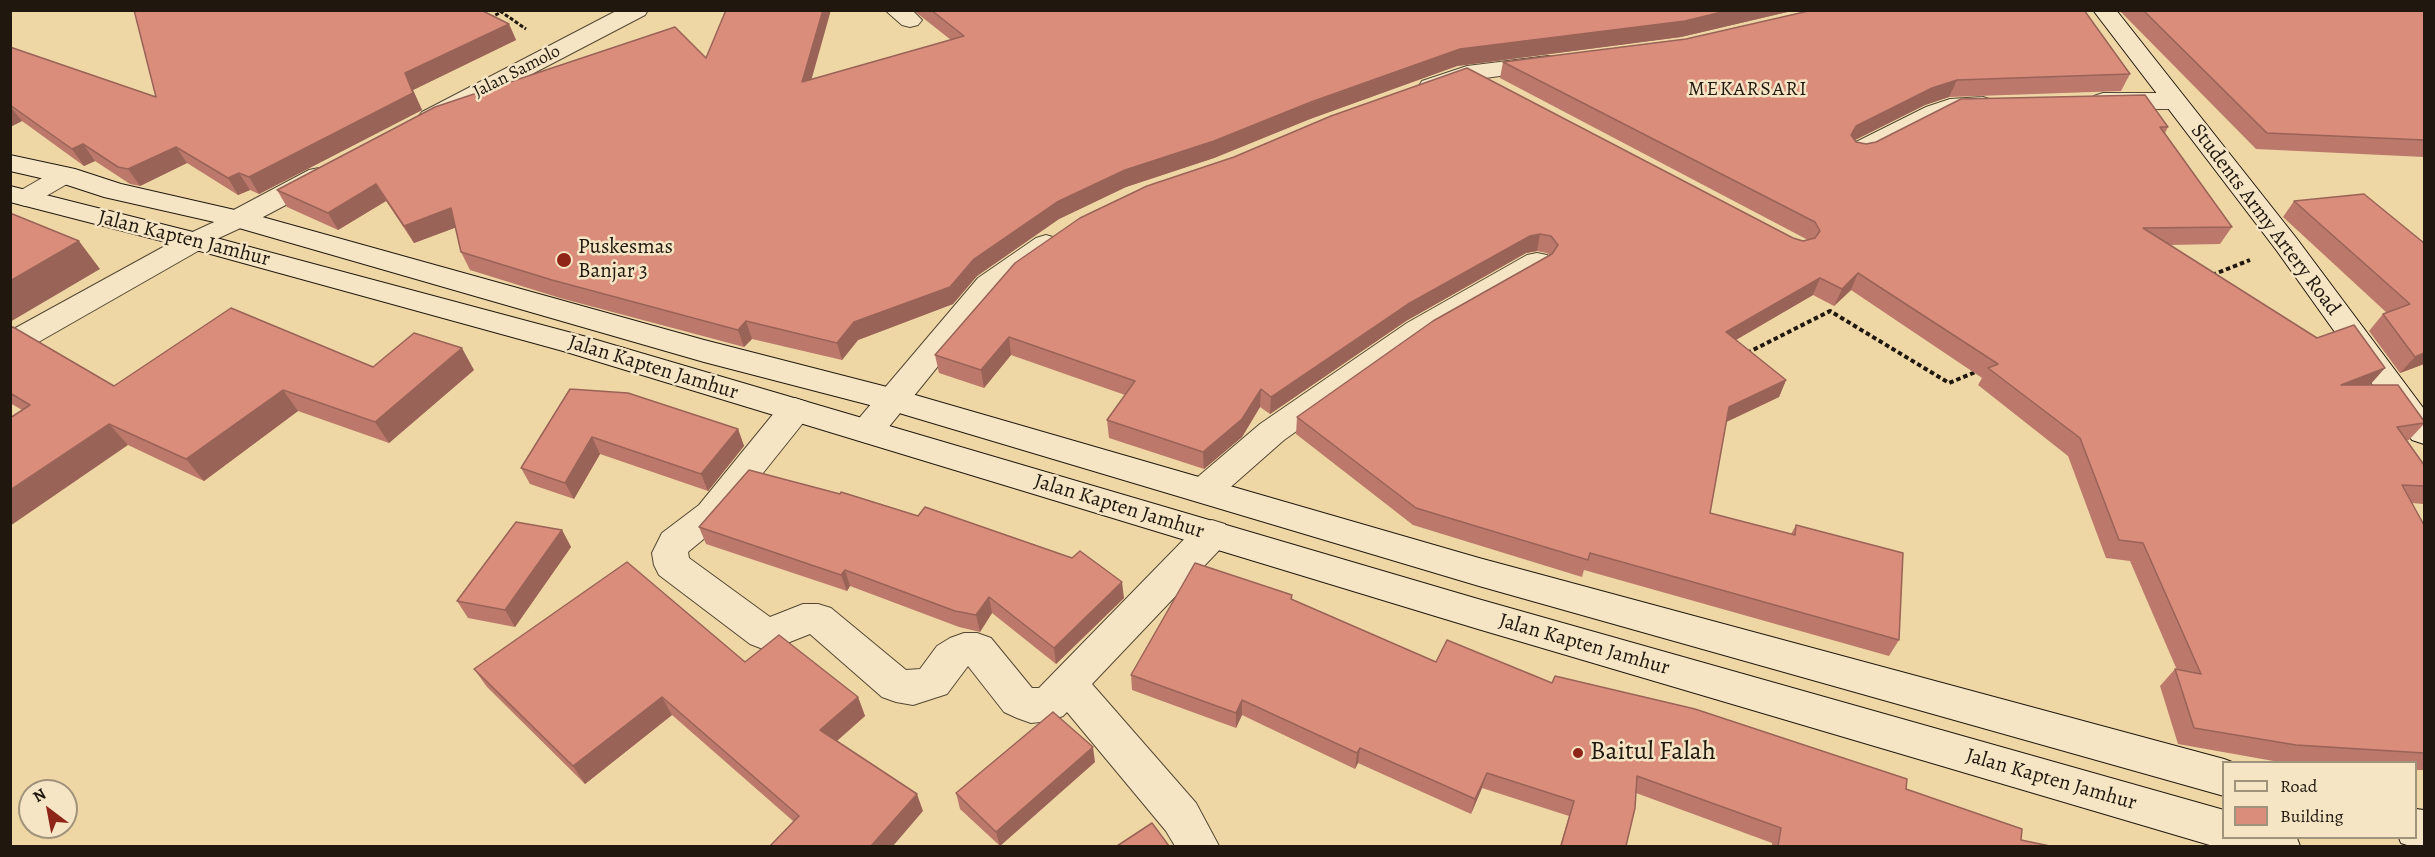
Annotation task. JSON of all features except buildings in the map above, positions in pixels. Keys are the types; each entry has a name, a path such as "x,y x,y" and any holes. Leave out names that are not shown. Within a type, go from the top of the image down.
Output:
{"street":[{"name":"Jalan Samolo","path":"411,127 637,10"},
{"name":"Students Army Artery Road","path":"2104,10 2287,244 2424,432"},
{"path":"1411,93 1467,73 1568,61"},
{"path":"1467,73 1507,93"},
{"path":"2078,101 2173,101"},
{"path":"1859,151 1935,112 1950,108 2007,104"},
{"name":"Jalan Kapten Jamhur","path":"10,163 114,191 238,219 704,351 891,399 1479,572 2222,778"},
{"path":"238,219 340,165"},
{"name":"Jalan Kapten Jamhur","path":"15,200 195,241 572,343 1607,652 2222,830"},
{"path":"867,432 891,399 988,285 1070,227"},
{"path":"10,345 195,241"},
{"path":"1204,490 1272,432 1418,330 1537,262"},
{"path":"795,410 711,514 675,543 670,553 672,565 763,633 772,633 803,619 818,619 896,685 913,688 933,682 951,657 964,649 977,649 1018,700 1031,706 1049,704 1212,534"},
{"path":"1607,652 1615,610"},
{"path":"1066,684 1180,817 1198,846"}],"lane":[{"path":"15,200 65,176"},
{"path":"195,241 238,219"}],"path":[{"path":"480,23 505,10"},
{"path":"2210,276 2287,244"},
{"path":"1745,354 1830,311 1949,382 1982,369"}],"place":[{"name":"Puskesmas Banjar 3","path":"564,260"},
{"name":"Baitul Falah","path":"1578,753"}],"district":[{"name":"MEKARSARI","path":"1748,90"}]}
